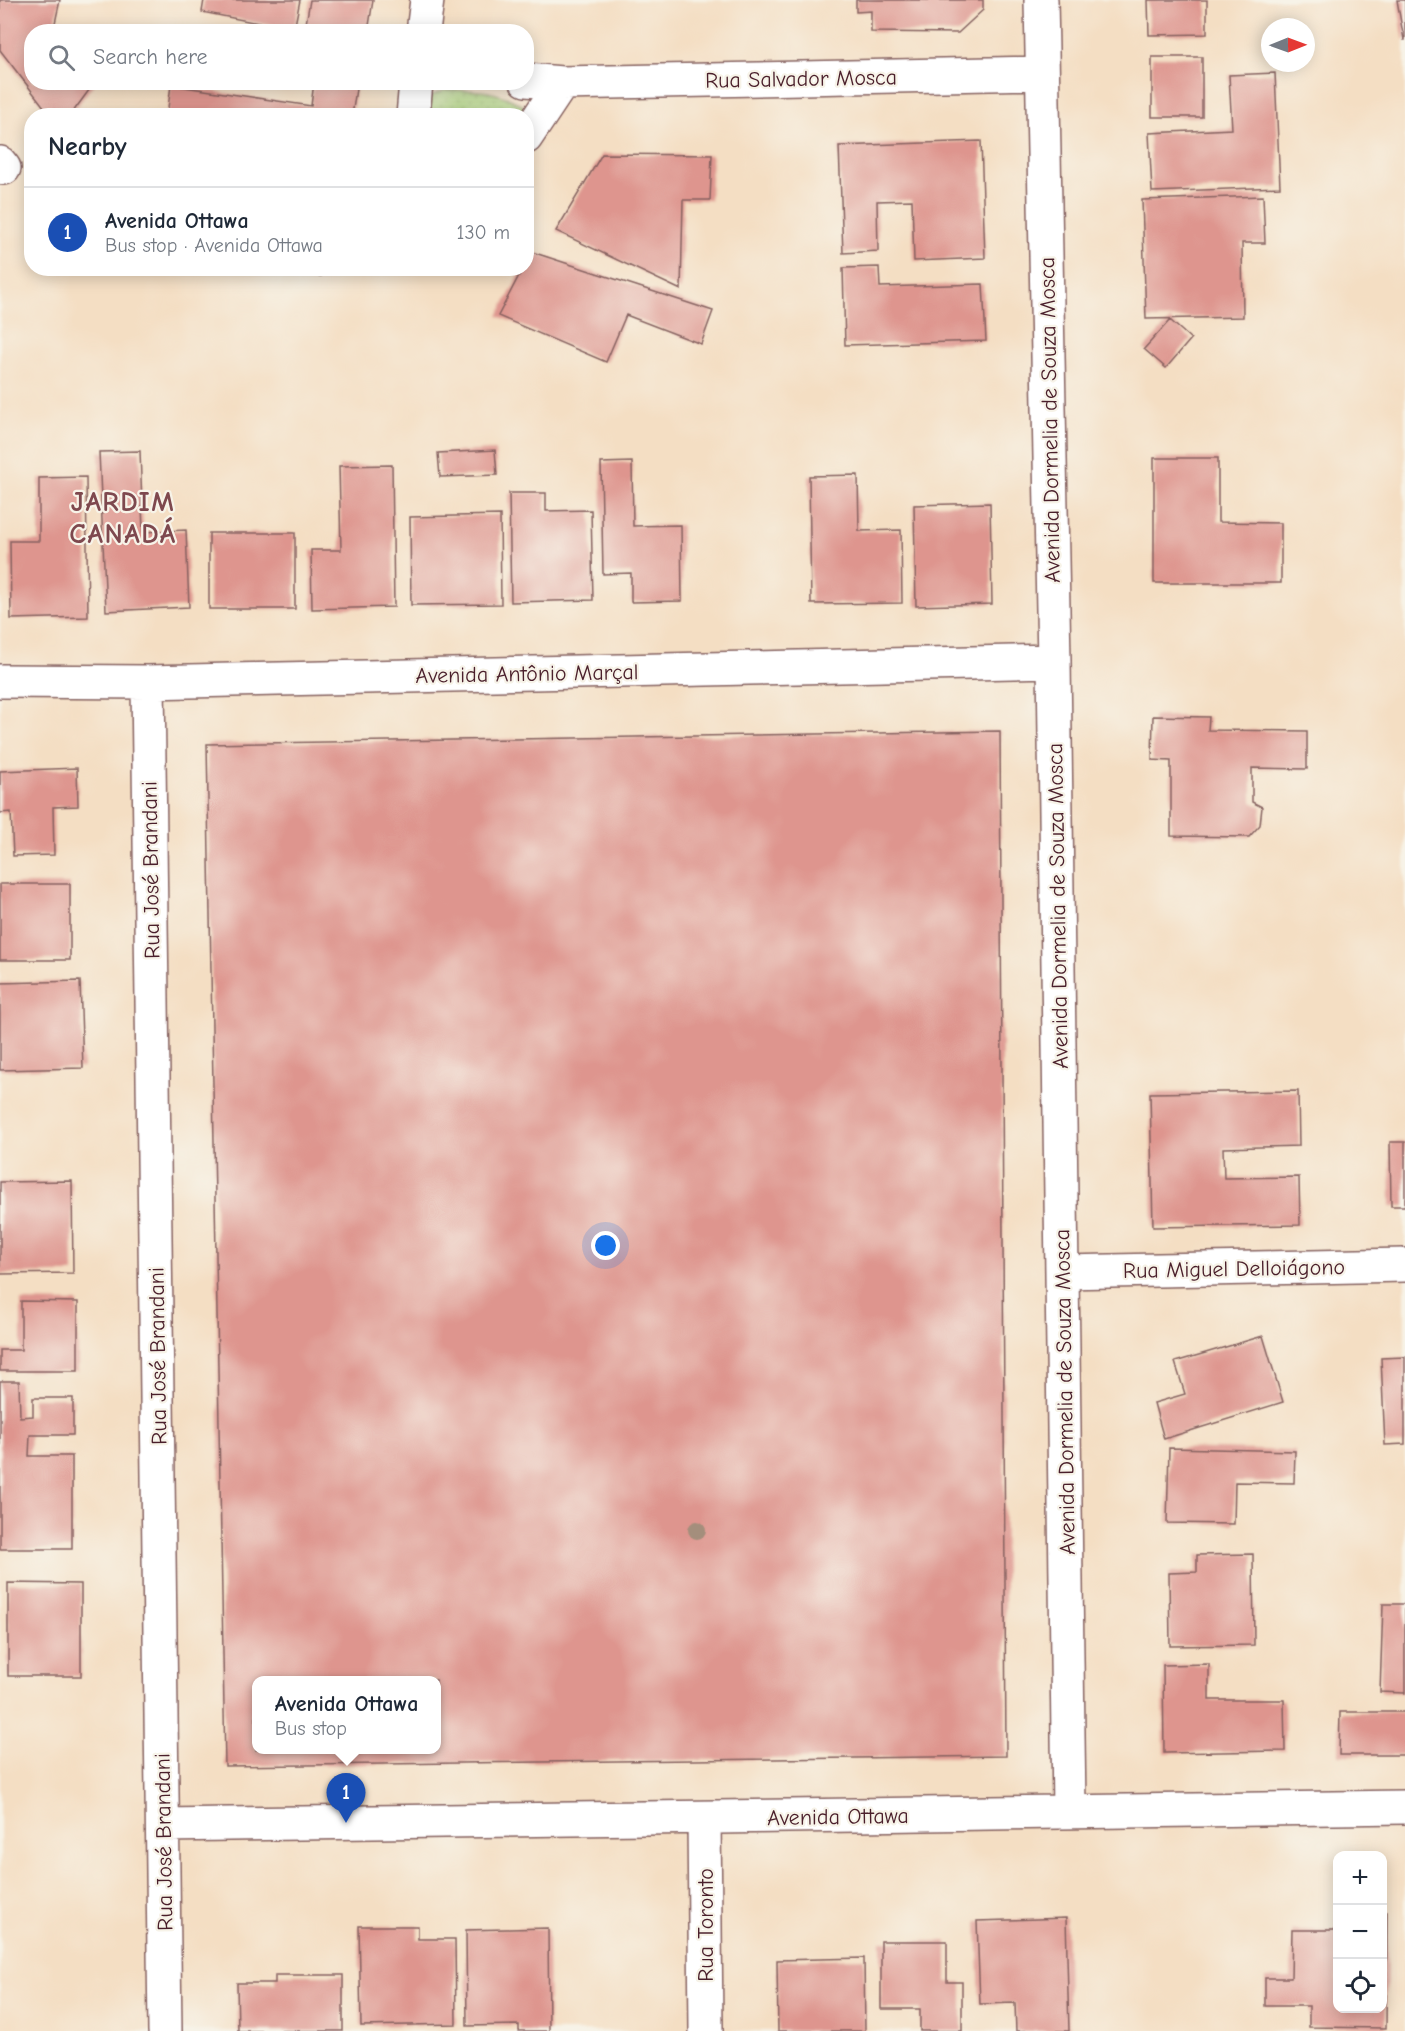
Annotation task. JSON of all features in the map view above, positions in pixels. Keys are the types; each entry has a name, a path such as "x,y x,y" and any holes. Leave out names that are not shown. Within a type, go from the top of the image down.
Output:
{"street":[{"path":"424,24 427,0"},
{"name":"Avenida Dormelia de Souza Mosca","path":"1041,0 1054,661 1069,1811"},
{"name":"Rua Salvador Mosca","path":"534,81 562,83 1041,73"},
{"path":"534,125 562,83"},
{"path":"414,108 415,90"},
{"name":"Avenida Antônio Marçal","path":"0,681 148,682 1054,661"},
{"name":"Rua José Brandani","path":"148,682 165,2031"},
{"name":"Rua Miguel Delloiágono","path":"1063,1272 1405,1265"},
{"name":"Avenida Ottawa","path":"164,1826 1069,1811 1405,1808"},
{"name":"Rua Toronto","path":"704,1818 706,2031"}],"green space":[{"path":"445,90 477,91 505,97 525,108 428,108 429,97"}],"building":[{"path":"0,0 60,0 56,24 24,24 24,81 0,50"},
{"path":"204,0 300,0 295,24 263,24 202,12"},
{"path":"310,0 373,0 369,24 306,24"},
{"path":"856,0 983,0 983,10 958,33 871,32 871,11 856,12"},
{"path":"1148,0 1207,0 1207,34 1149,35"},
{"path":"1397,0 1405,0 1405,40 1404,40"},
{"path":"1152,57 1202,57 1202,117 1152,117"},
{"path":"1275,73 1280,187 1152,192 1149,133 1232,129 1229,75"},
{"path":"31,90 89,90 76,108 45,108"},
{"path":"170,90 204,90 311,106 313,90 356,90 353,108 168,108"},
{"path":"981,141 985,258 914,261 912,200 877,201 878,251 843,253 839,146"},
{"path":"602,154 712,155 710,200 683,200 681,290 556,231"},
{"path":"1263,196 1265,243 1242,243 1243,317 1146,319 1142,200"},
{"path":"534,253 713,311 701,344 626,315 606,362 498,316 519,276 534,276"},
{"path":"879,267 880,287 983,284 986,341 845,345 843,268"},
{"path":"1170,320 1191,339 1166,368 1144,349"},
{"path":"495,450 497,475 440,477 438,453"},
{"path":"140,451 143,532 186,530 189,607 106,611 99,452"},
{"path":"1154,458 1218,458 1218,522 1281,523 1281,583 1154,583"},
{"path":"632,462 633,526 681,525 682,601 631,602 631,573 603,574 601,463"},
{"path":"392,465 394,607 312,609 311,550 341,550 339,466"},
{"path":"858,475 859,531 901,530 902,603 811,604 809,476"},
{"path":"86,477 88,617 11,619 10,541 39,541 39,478"},
{"path":"509,493 546,493 546,511 591,510 593,600 511,602"},
{"path":"990,503 992,604 916,606 914,505"},
{"path":"500,515 501,604 411,605 410,517"},
{"path":"209,533 295,533 295,609 209,609"},
{"path":"1153,716 1209,717 1208,730 1307,731 1307,769 1252,768 1252,802 1262,807 1260,825 1249,837 1171,836 1171,761 1152,760"},
{"path":"1000,731 1006,1756 225,1766 207,744"},
{"path":"77,768 78,806 53,807 54,855 13,856 11,812 0,813 0,771"},
{"path":"0,884 70,884 70,960 0,960"},
{"path":"80,981 83,1068 0,1070 0,983"},
{"path":"1298,1091 1299,1146 1223,1148 1224,1178 1299,1177 1300,1225 1153,1227 1150,1093"},
{"path":"1390,1142 1405,1142 1405,1206 1391,1206"},
{"path":"72,1181 73,1273 0,1274 0,1182"},
{"path":"21,1301 78,1302 78,1371 0,1371 0,1350 21,1350"},
{"path":"1263,1336 1283,1402 1164,1439 1154,1403 1185,1394 1175,1362"},
{"path":"1405,1357 1405,1444 1385,1445 1381,1358"},
{"path":"0,1381 19,1381 20,1417 33,1416 33,1398 73,1398 73,1435 30,1435 29,1456 72,1456 72,1549 0,1549"},
{"path":"1169,1448 1295,1451 1294,1483 1235,1482 1234,1524 1167,1523"},
{"path":"1253,1554 1254,1645 1170,1646 1169,1573 1197,1572 1197,1555"},
{"path":"8,1583 81,1584 81,1676 8,1676"},
{"path":"1383,1604 1405,1604 1405,1693 1380,1692"},
{"path":"1209,1664 1209,1700 1284,1700 1285,1751 1164,1753 1163,1665"},
{"path":"1340,1712 1405,1712 1405,1755 1339,1755"},
{"path":"1066,1918 1069,2031 1016,2031 1015,2003 980,2004 977,1921"},
{"path":"359,1926 418,1926 418,1939 455,1939 456,2024 361,2026"},
{"path":"548,1928 549,2031 519,2031 519,2025 467,2026 466,1930"},
{"path":"1292,1930 1333,1930 1333,2013 1386,2013 1386,2028 1309,2027 1309,2006 1265,2006 1265,1978 1291,1978"},
{"path":"881,1941 947,1941 947,1982 962,1982 962,2031 920,2031 920,2009 881,2009"},
{"path":"864,1958 865,2031 778,2031 777,1960"},
{"path":"275,1975 343,1975 343,2031 238,2031 237,1983 275,1983"}],"place":[{"name":"Avenida Ottawa","path":"346,1823"}],"district":[{"name":"JARDIM CANADÁ","path":"123,517"}]}
